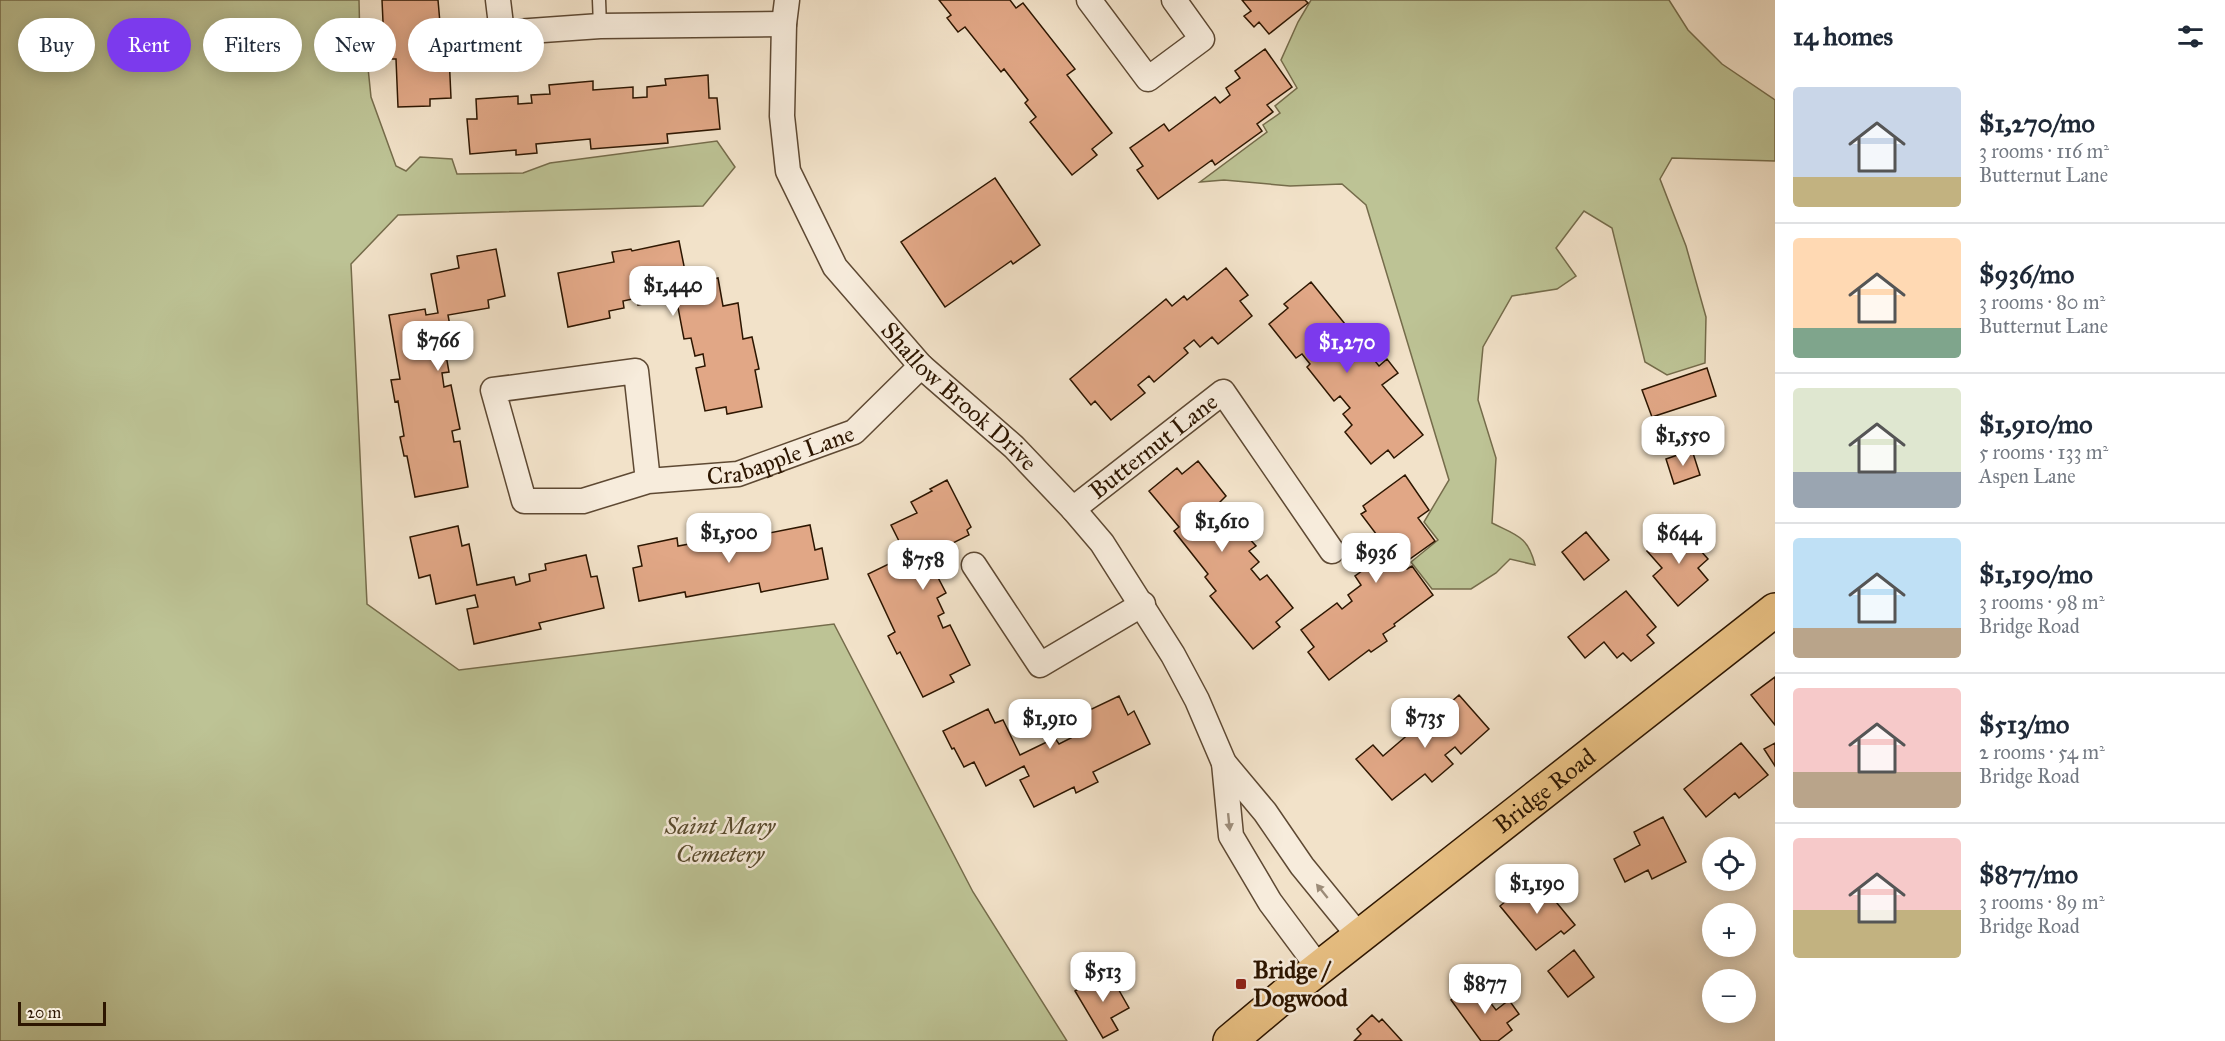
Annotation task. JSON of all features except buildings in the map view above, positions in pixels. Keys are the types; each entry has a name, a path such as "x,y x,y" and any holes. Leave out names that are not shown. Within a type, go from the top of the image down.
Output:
{"main road":[{"name":"Bridge Road","path":"1230,1041 1359,936 1775,610"}],"street":[{"path":"498,0 502,33 600,26 784,24"},
{"name":"Shallow Brook Drive","path":"787,0 784,24 782,116 788,171 835,267 921,366 1014,447 1102,543 1143,604 1173,655 1197,700 1224,763 1265,812 1302,866 1359,936"},
{"path":"1089,0 1148,79 1202,39 1174,0"},
{"name":"Crabapple Lane","path":"648,481 636,371 493,390 524,501 583,501 648,481 738,474 854,432 921,366"},
{"name":"Butternut Lane","path":"1073,509 1223,392 1332,551"},
{"path":"974,565 1040,665 1143,604"},
{"name":"Shallow Brook Drive","path":"1224,763 1230,836 1270,902 1319,968"}],"lane":[{"path":"599,0 600,26"}],"green space":[{"name":"Saint Mary Cemetery","path":"0,0 359,0 359,18 314,18 314,72 368,72 371,97 396,166 406,171 420,157 452,159 457,174 523,173 550,163 717,141 735,167 703,206 398,215 351,264 367,604 459,670 834,624 973,892 1067,1041 0,1041"},
{"path":"1311,0 1669,0 1688,30 1722,64 1775,100 1775,161 1672,158 1660,179 1686,246 1706,317 1705,363 1667,375 1645,362 1612,228 1584,211 1556,248 1576,276 1557,289 1512,296 1483,347 1478,400 1496,458 1492,523 1525,542 1535,565 1510,559 1496,573 1471,589 1432,589 1411,562 1438,540 1424,522 1449,480 1366,205 1342,184 1290,186 1224,180 1200,182 1267,132 1263,125 1280,113 1275,106 1297,88 1281,60"}],"place":[{"name":"Bridge / Dogwood","path":"1241,984"}]}
